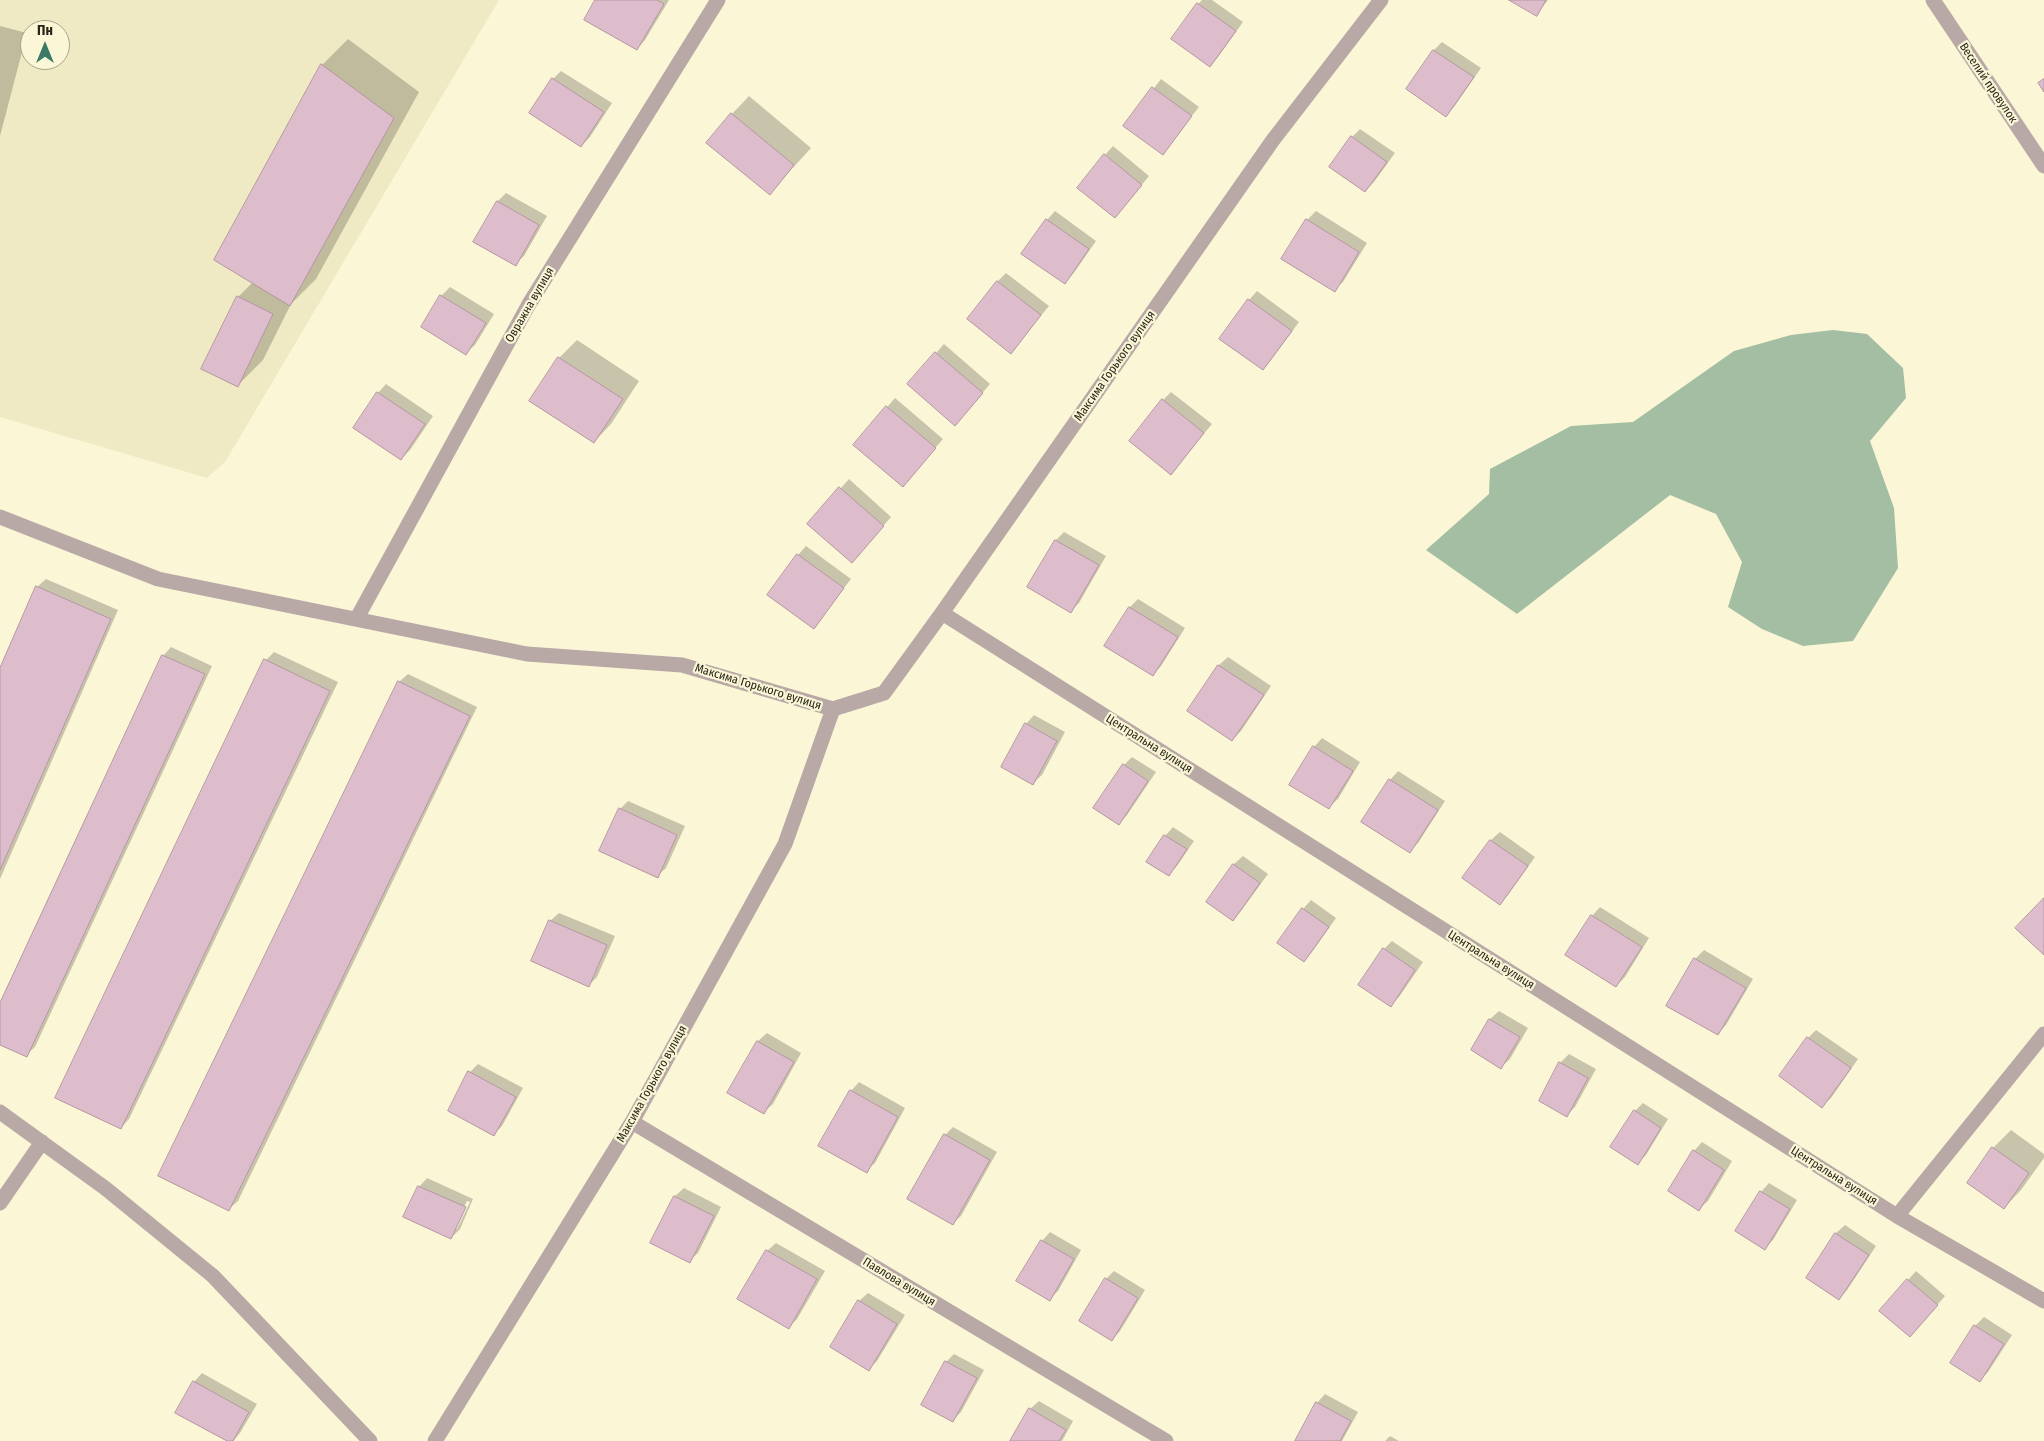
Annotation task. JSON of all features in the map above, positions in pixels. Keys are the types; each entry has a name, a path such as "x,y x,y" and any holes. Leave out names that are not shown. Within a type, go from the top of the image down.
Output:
{"street":[{"name":"Овражна вулиця","path":"357,618 529,304 718,0"},
{"name":"Максима Горького вулиця","path":"0,517 158,579 527,654 682,665 833,710 884,693 1273,140 1381,0"},
{"name":"Веселий провулок","path":"1933,0 2044,166"},
{"name":"Центральна вулиця","path":"942,613 1897,1216 2044,1301"},
{"name":"Максима Горького вулиця","path":"436,1441 632,1122 784,844 833,710"},
{"path":"1897,1216 2044,1034"},
{"path":"0,1112 104,1188 213,1276 370,1441"},
{"name":"Павлова вулиця","path":"632,1122 1166,1441"},
{"path":"0,1203 42,1142"}],"shaded area":[{"path":"0,0 499,0 225,462 207,478 0,417"}],"green space":[{"path":"1833,330 1867,334 1903,368 1906,398 1870,441 1894,508 1898,568 1853,641 1803,646 1762,629 1728,607 1742,562 1716,514 1670,495 1517,614 1426,550 1489,494 1490,469 1571,426 1633,422 1734,351 1791,335"}],"building":[{"path":"595,0 657,0 664,4 637,50 584,20"},
{"path":"1509,0 1546,0 1537,16"},
{"path":"1197,3 1236,31 1210,67 1171,39"},
{"path":"1433,50 1474,77 1446,117 1406,89"},
{"path":"321,64 394,118 290,306 214,260"},
{"path":"552,78 604,112 581,147 529,113"},
{"path":"2044,79 2044,92 2038,83"},
{"path":"1152,87 1192,116 1163,155 1123,126"},
{"path":"731,113 794,165 770,195 706,143"},
{"path":"1351,136 1387,162 1365,192 1329,167"},
{"path":"1104,154 1142,185 1115,218 1077,188"},
{"path":"497,201 539,225 516,266 473,242"},
{"path":"1046,219 1089,249 1065,284 1021,254"},
{"path":"1306,219 1359,252 1335,292 1281,259"},
{"path":"997,281 1041,315 1011,354 967,319"},
{"path":"440,295 486,323 466,355 421,327"},
{"path":"237,296 273,314 238,387 201,369"},
{"path":"1248,299 1292,331 1263,370 1219,339"},
{"path":"935,352 983,393 955,426 907,384"},
{"path":"558,357 623,399 594,443 529,401"},
{"path":"377,392 425,424 401,460 353,428"},
{"path":"1162,399 1204,433 1171,475 1129,441"},
{"path":"886,406 936,448 903,487 853,445"},
{"path":"839,487 884,526 852,563 807,524"},
{"path":"1055,540 1099,565 1071,613 1027,587"},
{"path":"797,554 844,588 814,629 767,595"},
{"path":"36,586 111,619 0,870 0,668"},
{"path":"1129,607 1178,637 1153,676 1104,646"},
{"path":"162,655 205,674 27,1057 0,1045 0,1003"},
{"path":"264,659 330,691 121,1129 55,1098"},
{"path":"1218,665 1264,695 1232,741 1187,711"},
{"path":"398,681 470,716 229,1211 158,1176"},
{"path":"1025,723 1057,741 1033,785 1001,767"},
{"path":"1313,746 1353,771 1329,809 1289,785"},
{"path":"1123,764 1148,781 1119,825 1093,808"},
{"path":"1389,779 1438,810 1410,853 1361,822"},
{"path":"619,808 677,835 658,878 599,851"},
{"path":"1164,835 1187,849 1169,876 1146,862"},
{"path":"1490,840 1528,866 1500,905 1462,878"},
{"path":"1233,864 1260,883 1233,921 1206,902"},
{"path":"2044,898 2044,955 2015,928"},
{"path":"1302,908 1329,927 1304,962 1277,943"},
{"path":"1591,915 1642,947 1616,987 1565,955"},
{"path":"549,920 607,945 589,987 531,961"},
{"path":"1383,948 1415,970 1391,1007 1358,985"},
{"path":"1694,958 1746,988 1718,1035 1666,1006"},
{"path":"1489,1019 1520,1037 1501,1069 1471,1050"},
{"path":"1807,1037 1851,1068 1822,1108 1779,1076"},
{"path":"757,1041 794,1062 764,1114 727,1093"},
{"path":"1559,1062 1588,1078 1567,1117 1539,1101"},
{"path":"468,1071 516,1097 494,1136 448,1111"},
{"path":"850,1090 898,1117 867,1173 818,1146"},
{"path":"1634,1110 1661,1128 1638,1165 1610,1147"},
{"path":"944,1134 990,1160 953,1225 907,1199"},
{"path":"1992,1147 2029,1173 2004,1209 1967,1183"},
{"path":"1693,1150 1724,1170 1699,1211 1668,1191"},
{"path":"418,1186 466,1207 451,1239 403,1217"},
{"path":"1760,1191 1790,1209 1765,1250 1735,1231"},
{"path":"674,1196 714,1216 690,1263 650,1243"},
{"path":"1835,1233 1869,1255 1839,1300 1806,1278"},
{"path":"1041,1240 1074,1259 1050,1301 1016,1281"},
{"path":"766,1250 817,1279 789,1329 737,1299"},
{"path":"1105,1278 1138,1298 1112,1341 1079,1321"},
{"path":"1907,1279 1938,1305 1910,1337 1879,1311"},
{"path":"858,1300 897,1324 869,1371 830,1347"},
{"path":"1974,1325 2004,1344 1980,1382 1950,1363"},
{"path":"945,1361 977,1378 953,1422 921,1405"},
{"path":"193,1381 249,1412 233,1441 227,1441 175,1413"},
{"path":"1316,1402 1351,1421 1340,1441 1295,1441"},
{"path":"1029,1408 1066,1430 1059,1441 1010,1441"}]}
